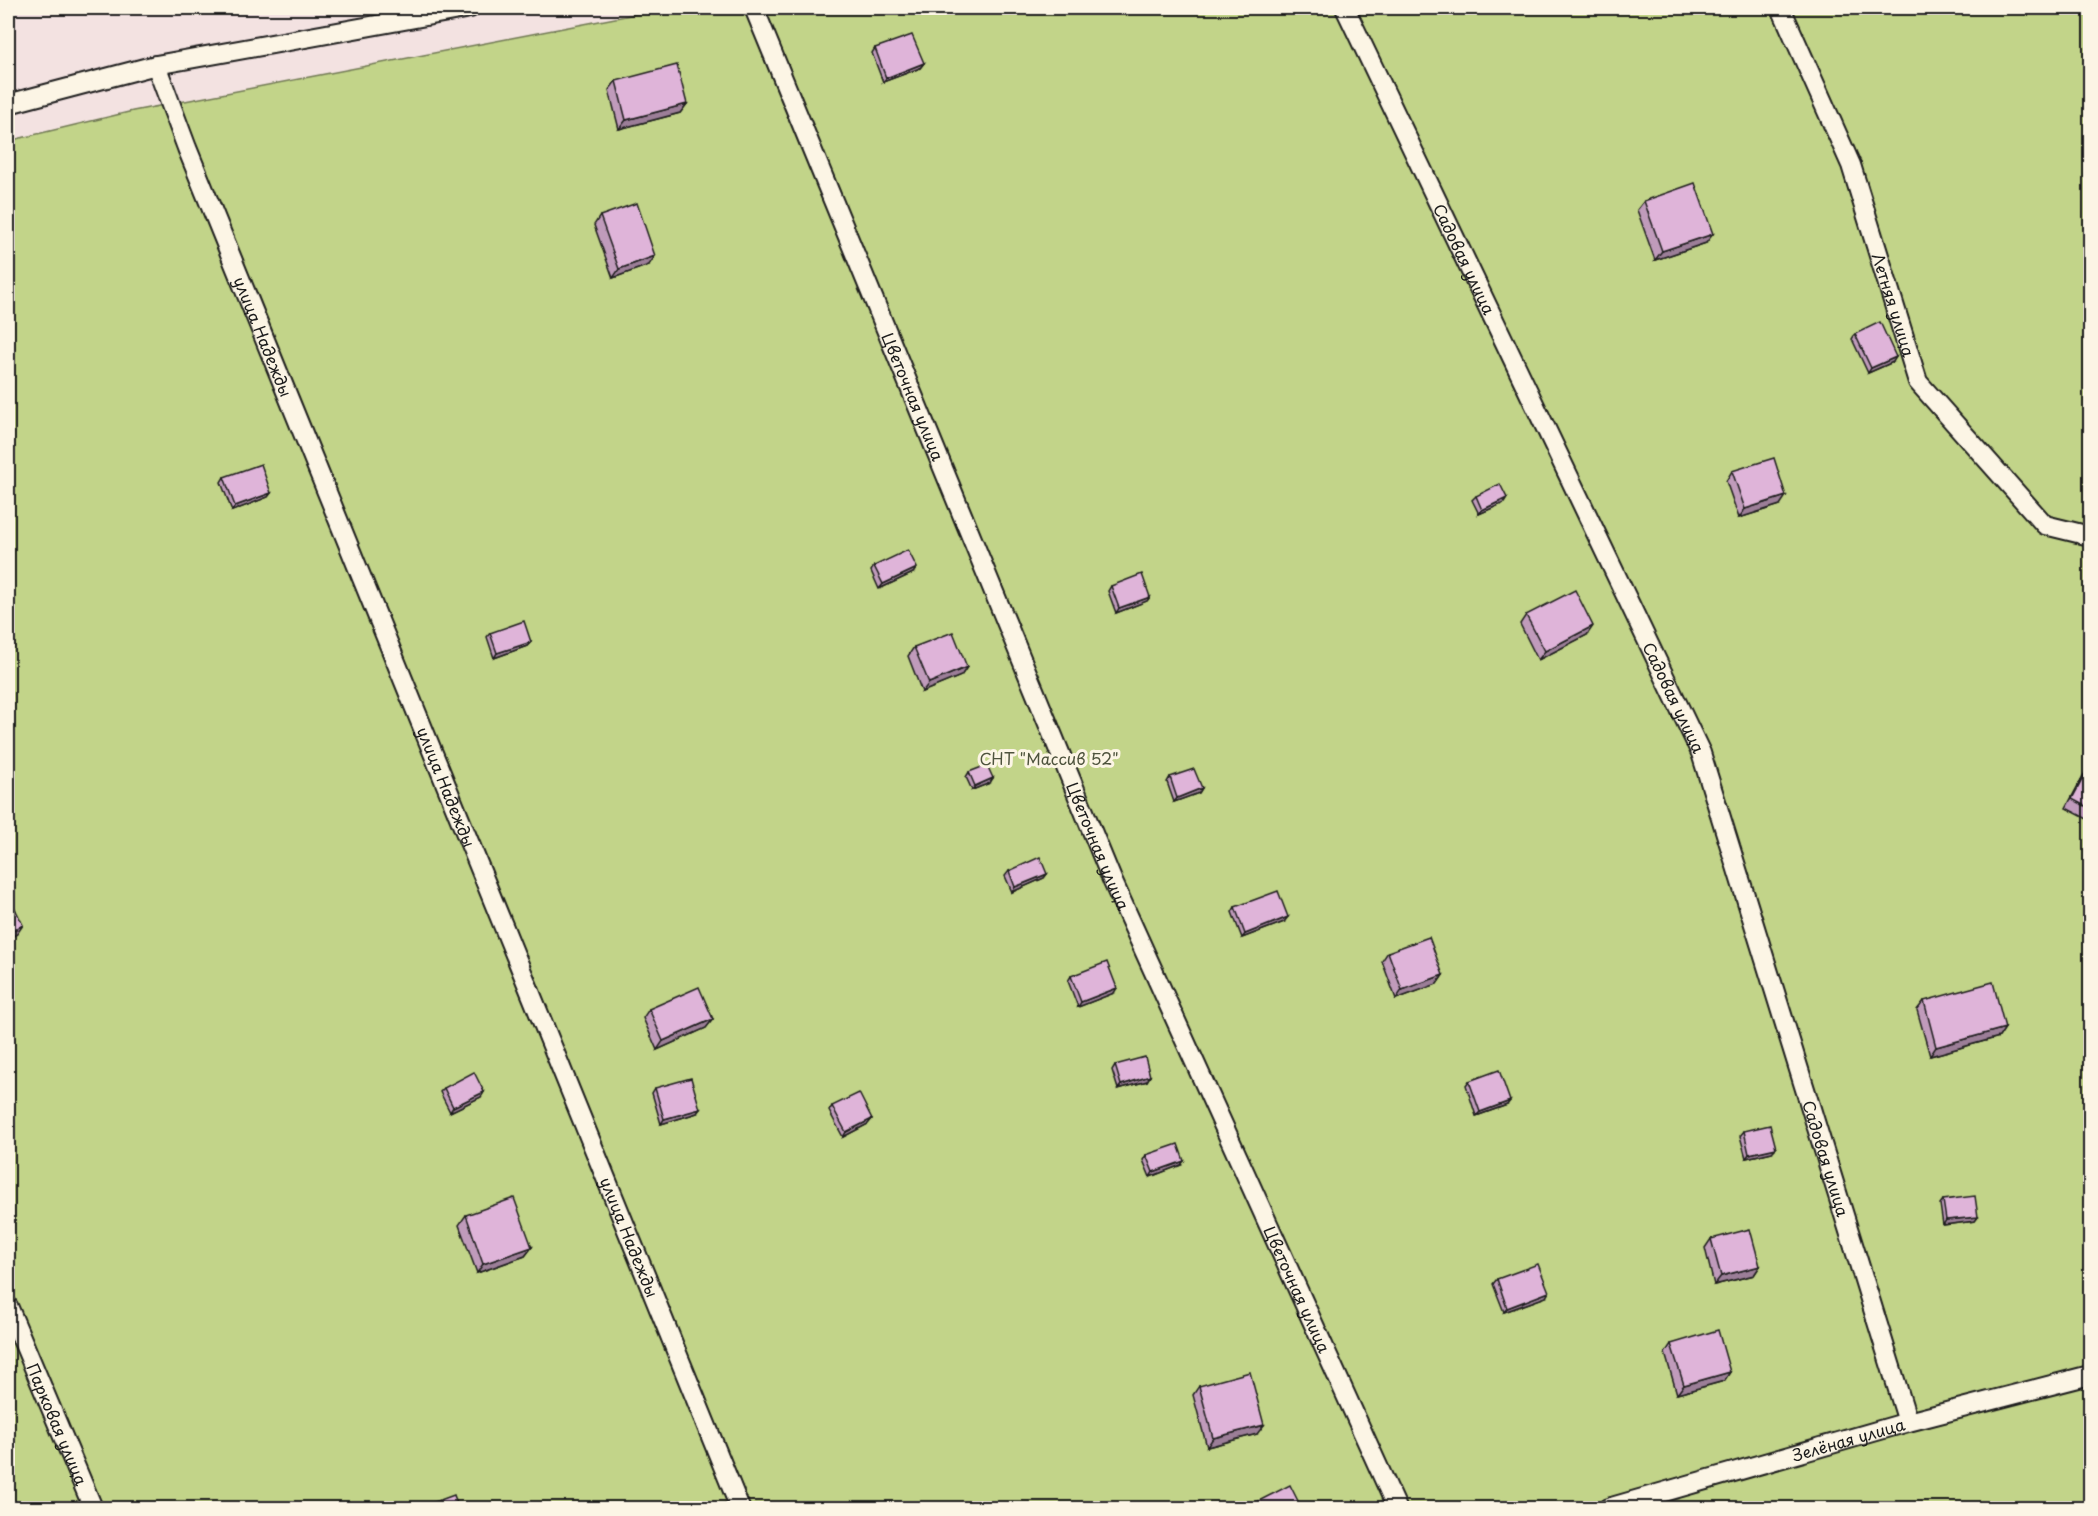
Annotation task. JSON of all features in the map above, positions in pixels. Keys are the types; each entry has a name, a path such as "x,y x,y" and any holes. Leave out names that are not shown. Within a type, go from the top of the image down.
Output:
{"lane":[{"path":"8,104 156,65 470,8"},
{"name":"Цветочная улица","path":"754,8 1113,882 1397,1509"},
{"name":"Садовая улица","path":"1345,8 1701,753 1908,1422"},
{"name":"Летняя улица","path":"1780,8 1851,165 1918,382 2045,525 2091,536"},
{"name":"улица Надежды","path":"156,65 187,148 740,1509"},
{"name":"Парковая улица","path":"8,1306 93,1509"},
{"name":"Зелёная улица","path":"1608,1509 1908,1422 2091,1375"}],"green space":[{"name":"СНТ \"Массив 52\"","path":"667,8 2090,8 2090,1508 8,1508 8,141 133,111"}],"building":[{"path":"912,35 924,63 886,78 875,48"},
{"path":"677,65 687,104 626,120 616,81"},
{"path":"1695,183 1713,234 1662,251 1644,201"},
{"path":"637,203 655,256 619,269 600,216"},
{"path":"1880,322 1896,357 1871,368 1855,334"},
{"path":"1774,458 1786,496 1745,509 1732,471"},
{"path":"261,464 271,493 235,506 224,477"},
{"path":"1500,484 1507,498 1482,510 1476,496"},
{"path":"908,550 917,568 883,584 874,566"},
{"path":"1142,574 1150,597 1119,608 1111,586"},
{"path":"1575,590 1593,626 1545,651 1526,615"},
{"path":"524,621 531,642 497,653 490,633"},
{"path":"953,632 967,667 929,683 914,647"},
{"path":"987,765 993,778 975,786 969,772"},
{"path":"2089,767 2091,768 2091,809 2072,799"},
{"path":"1194,769 1202,788 1177,798 1170,777"},
{"path":"1040,857 1047,874 1015,887 1009,871"},
{"path":"1278,891 1288,917 1245,934 1235,907"},
{"path":"8,894 23,925 8,933"},
{"path":"1429,937 1443,975 1402,990 1388,952"},
{"path":"1107,962 1117,988 1081,1002 1071,976"},
{"path":"1993,982 2005,1028 1936,1047 1924,1001"},
{"path":"699,987 713,1019 663,1041 649,1009"},
{"path":"1145,1057 1150,1076 1121,1085 1115,1065"},
{"path":"1499,1070 1510,1101 1480,1112 1469,1081"},
{"path":"474,1072 484,1092 453,1107 444,1088"},
{"path":"691,1078 700,1109 664,1119 655,1088"},
{"path":"859,1093 872,1119 846,1132 832,1106"},
{"path":"1770,1125 1776,1148 1749,1154 1744,1131"},
{"path":"1178,1144 1184,1161 1153,1172 1146,1155"},
{"path":"1975,1196 1978,1217 1946,1220 1943,1200"},
{"path":"514,1198 532,1247 483,1264 466,1215"},
{"path":"1750,1229 1760,1266 1721,1276 1711,1239"},
{"path":"1538,1264 1549,1292 1507,1308 1497,1279"},
{"path":"1718,1330 1730,1372 1684,1385 1671,1344"},
{"path":"1250,1372 1264,1425 1213,1438 1199,1386"},
{"path":"1290,1485 1302,1509 1245,1509 1245,1508"},
{"path":"454,1495 459,1509 425,1509 424,1506"}]}
